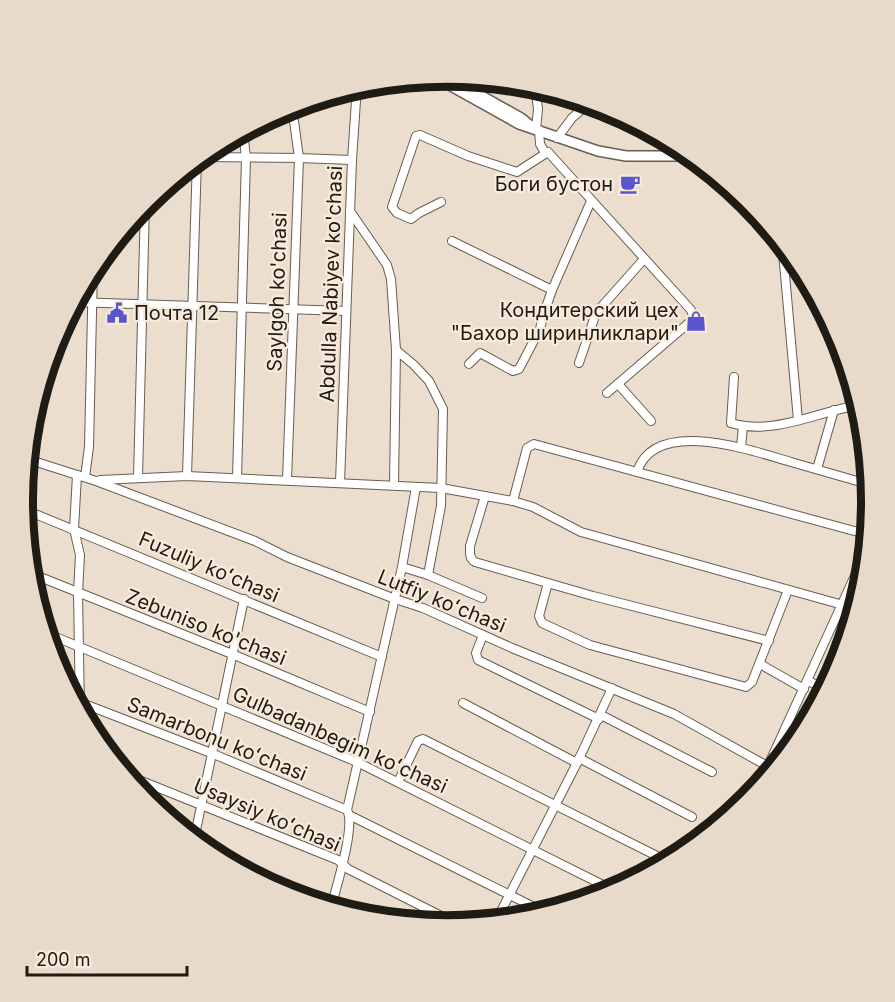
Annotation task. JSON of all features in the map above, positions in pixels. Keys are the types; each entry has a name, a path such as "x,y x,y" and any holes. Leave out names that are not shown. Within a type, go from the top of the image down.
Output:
{"main road":[{"path":"451,86 519,124 598,151 626,156 678,156"},
{"path":"466,87 521,118 537,130"}],"street":[{"path":"478,93 480,88"},
{"path":"536,96 537,130 545,153 550,154 691,310 693,316 691,321 607,393"},
{"name":"Abdulla Nabiyev ko'chasi","path":"340,483 356,97"},
{"path":"557,138 572,118 583,109"},
{"name":"Saylgoh ko'chasi","path":"287,480 299,158 293,116"},
{"path":"441,202 411,219 397,213 392,207 417,135 468,156 517,172 545,153"},
{"path":"237,478 246,158 244,140"},
{"path":"214,158 352,160"},
{"path":"187,476 198,170"},
{"path":"470,364 480,353 513,371 519,369 540,329 552,290 591,201"},
{"path":"350,211 387,265 391,279 396,350 394,484"},
{"path":"138,478 144,219"},
{"path":"452,241 552,290"},
{"path":"579,363 596,313 644,259"},
{"path":"784,260 798,420"},
{"path":"78,688 80,555 74,529 81,476 90,447 92,288"},
{"path":"84,303 346,311"},
{"path":"396,350 429,381 443,409 441,506 428,575"},
{"path":"734,377 732,423 743,426 774,425 798,420 850,406 849,400"},
{"path":"618,384 651,421"},
{"path":"817,470 834,410"},
{"path":"741,448 743,426"},
{"path":"638,472 640,463 647,455 665,445 686,441 710,442 741,448 861,482"},
{"path":"513,501 527,448 531,445 860,533"},
{"path":"35,462 96,480 187,476 441,488 513,501 533,507 581,532 843,605 848,608"},
{"name":"Lutfiy koʻchasi","path":"96,480 255,541 287,557 423,608 674,714 766,765"},
{"path":"333,899 350,821 348,812 357,762 402,567 416,487"},
{"path":"485,496 470,546 472,559 548,583 769,641"},
{"name":"Fuzuliy koʻchasi","path":"33,513 382,657"},
{"path":"402,567 428,575 482,598"},
{"name":"Zebuniso ko'chasi","path":"40,577 370,712"},
{"path":"774,755 855,578"},
{"path":"548,583 539,620 542,623 590,645 746,687 752,682 760,664 788,590"},
{"path":"196,831 244,599"},
{"path":"483,635 476,653 478,660 712,772"},
{"name":"Gulbadanbegim koʻchasi","path":"56,637 357,762 603,885"},
{"path":"760,664 806,685 817,687"},
{"path":"500,912 600,717 612,688"},
{"path":"463,703 692,817"},
{"name":"Samarbonu koʻchasi","path":"89,708 211,753 348,812 533,907"},
{"path":"398,782 418,741 423,739 659,857"},
{"name":"Usaysiy koʻchasi","path":"142,781 338,860 348,869 439,915"},
{"path":"654,861 656,856"}],"place":[{"name":"Боги бустон","path":"630,184"},
{"name":"Почта 12","path":"117,313"},
{"name":"Кондитерский цех \"Бахор ширинликлари\"","path":"696,321"}]}
